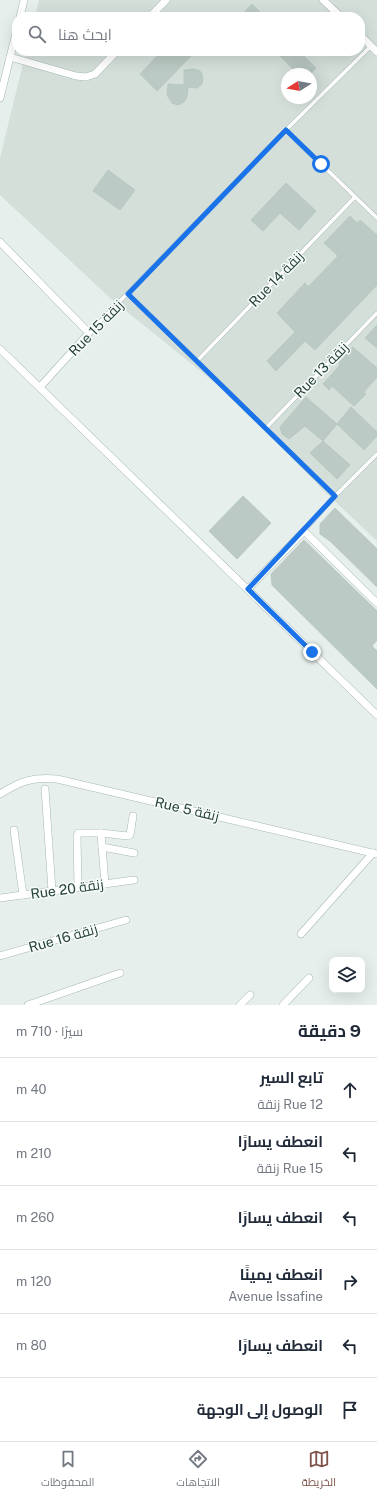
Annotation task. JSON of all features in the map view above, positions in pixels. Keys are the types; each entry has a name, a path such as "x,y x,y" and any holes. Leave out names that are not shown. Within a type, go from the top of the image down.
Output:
{"street":[{"path":"21,12 24,0"},
{"path":"155,12 166,0"},
{"path":"323,0 336,12"},
{"path":"365,40 377,52"},
{"path":"0,98 4,69 12,49"},
{"path":"10,57 76,76 86,77 95,74 112,56"},
{"path":"0,242 89,333"},
{"name":"Rue 15 زنقة","path":"40,387 89,333"},
{"path":"0,349 377,715"},
{"path":"248,589 304,531 377,603"},
{"name":"Rue 5 زنقة","path":"0,794 15,784 28,779 57,779 375,853"},
{"path":"45,789 52,891"},
{"path":"78,888 78,833 129,835 133,816"},
{"path":"14,830 23,895"},
{"path":"101,833 105,884"},
{"path":"102,847 134,853"},
{"path":"301,934 375,853"},
{"name":"Rue 20 زنقة","path":"0,898 134,880"},
{"name":"Rue 16 زنقة","path":"1,955 126,920"},
{"path":"0,948 1,955"},
{"path":"28,1005 120,973"},
{"path":"283,1005 309,978"},
{"path":"240,1005 250,995"}],"lane":[{"name":"Rue 15 زنقة","path":"365,52 371,46"},
{"name":"Rue 15 زنقة","path":"89,333 286,130 361,56"},
{"path":"286,130 377,218"},
{"name":"Rue 14 زنقة","path":"197,361 355,197"},
{"path":"128,294 335,496"},
{"name":"Rue 13 زنقة","path":"266,428 377,313"},
{"path":"304,531 335,496 377,454"}],"shaded area":[{"path":"39,0 377,0 377,541 326,493 230,395 110,298 0,195 0,158 25,56 365,56 365,12 36,12"}],"building":[{"path":"252,4 260,12 245,12"},
{"path":"157,56 191,56 157,91 140,74"},
{"path":"280,56 304,56 316,68 292,68"},
{"path":"194,69 200,71 202,74 202,84 197,88 188,87 187,97 184,102 178,105 172,103 167,95 168,84 184,85 184,70"},
{"path":"108,170 135,190 120,210 93,191"},
{"path":"286,183 316,211 299,230 280,213 263,231 251,220"},
{"path":"350,216 357,223 360,220 377,235 377,285 315,350 305,341 276,371 267,361 295,332 277,313 305,283 308,287 338,256 324,243"},
{"path":"377,325 377,348 365,338"},
{"path":"353,347 377,368 377,377 364,392 366,394 354,406 332,386 329,390 323,384 340,365 339,363"},
{"path":"306,397 337,424 323,441 305,426 289,439 282,434 280,427"},
{"path":"351,407 377,432 377,436 364,450 337,424"},
{"path":"323,441 350,465 337,479 310,453"},
{"path":"243,496 271,523 237,559 209,531"},
{"path":"335,508 377,549 377,587 330,541 320,534 320,524"},
{"path":"304,540 377,611 377,640 372,646 377,651 377,689 272,585 271,574"}],"route":[{"path":"312,652 248,589 304,531 335,496 128,294 286,130 321,164"}]}
